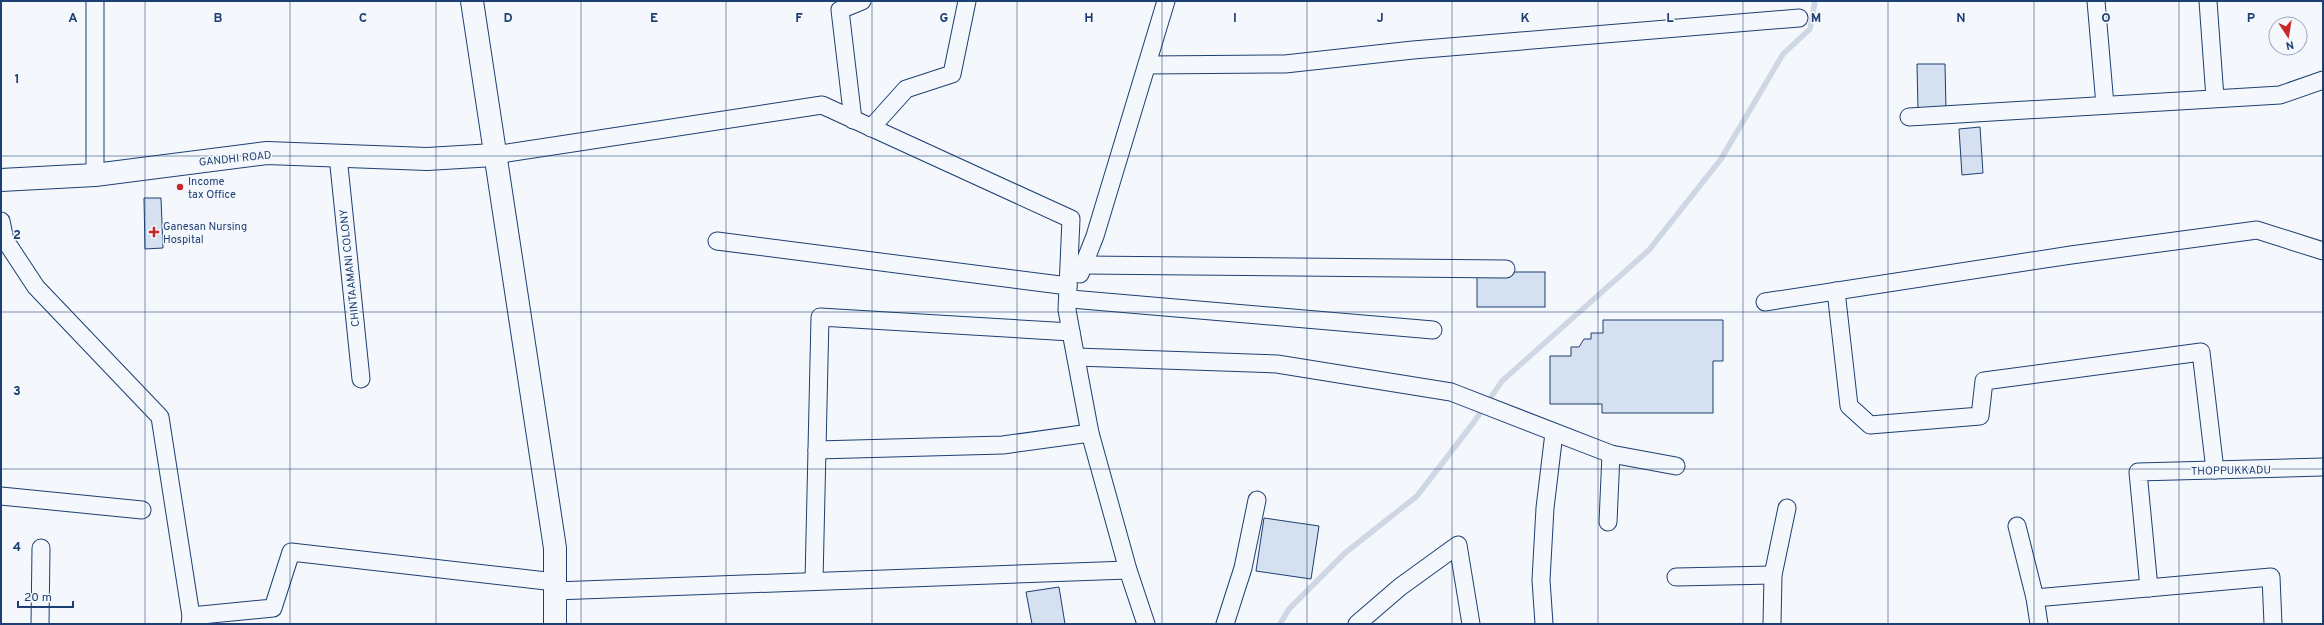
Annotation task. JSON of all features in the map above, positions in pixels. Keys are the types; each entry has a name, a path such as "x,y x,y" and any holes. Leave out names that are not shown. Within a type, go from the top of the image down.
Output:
{"street":[{"path":"95,1 95,175"},
{"path":"472,1 494,155 555,548 555,624"},
{"path":"853,120 840,10 862,1"},
{"path":"872,128 906,90 952,74 967,1"},
{"path":"1069,298 1095,236 1166,1"},
{"path":"2096,1 2105,105"},
{"path":"2208,1 2215,98"},
{"path":"1147,65 1285,64 1413,50 1799,18"},
{"path":"1909,117 2280,95 2323,80"},
{"path":"494,155 822,106 1071,219 1069,298 1071,332 1090,434 1128,570 1146,624"},
{"name":"GANDHI ROAD","path":"1,180 95,175 266,153 427,159 494,155"},
{"name":"CHINTAAMANI COLONY","path":"338,156 361,380"},
{"path":"1,221 5,240 36,287 160,417 190,620 273,608 291,552 555,587 814,581 1128,570"},
{"path":"1765,302 2071,255 2257,230 2323,251"},
{"path":"717,241 1069,298 1433,330"},
{"path":"1084,265 1506,269"},
{"path":"1836,291 1849,406 1870,425 1980,416 1984,381 2201,352 2215,470"},
{"path":"814,581 820,317 1071,332"},
{"path":"1076,357 1277,364 1451,392 1610,454 1676,466"},
{"path":"1544,624 1541,580 1545,508 1554,433"},
{"path":"817,450 1004,445 1090,434"},
{"path":"1608,522 1610,454"},
{"name":"THOPPUKKADU","path":"2149,588 2138,472 2323,468"},
{"path":"1,496 142,510"},
{"path":"1225,624 1243,568 1257,500"},
{"path":"1772,624 1773,575 1787,508"},
{"path":"2017,526 2035,598 2039,624"},
{"path":"1357,624 1400,587 1458,545 1472,624"},
{"path":"40,548 40,624"},
{"path":"1676,577 1773,575"},
{"path":"2035,598 2270,578 2273,624"}],"building":[{"path":"1917,64 1945,64 1946,110 1918,110"},
{"path":"1980,127 1983,173 1962,175 1959,129"},
{"path":"144,198 161,198 163,248 145,249"},
{"path":"1477,272 1545,272 1545,307 1477,307"},
{"path":"1603,320 1723,320 1723,361 1713,361 1713,413 1602,413 1602,404 1550,404 1550,356 1571,356 1571,347 1579,347 1584,339 1591,339 1591,333 1603,333"},
{"path":"1264,518 1319,526 1311,579 1256,571"},
{"path":"1059,587 1065,624 1032,624 1026,592"}],"waterway":[{"path":"1280,624 1289,609 1345,553 1417,496 1474,422 1502,381 1649,250 1721,159 1783,54 1810,29 1815,1"}],"place":[{"name":"Income tax Office","path":"180,187"},
{"name":"Ganesan Nursing Hospital","path":"154,232"}]}
